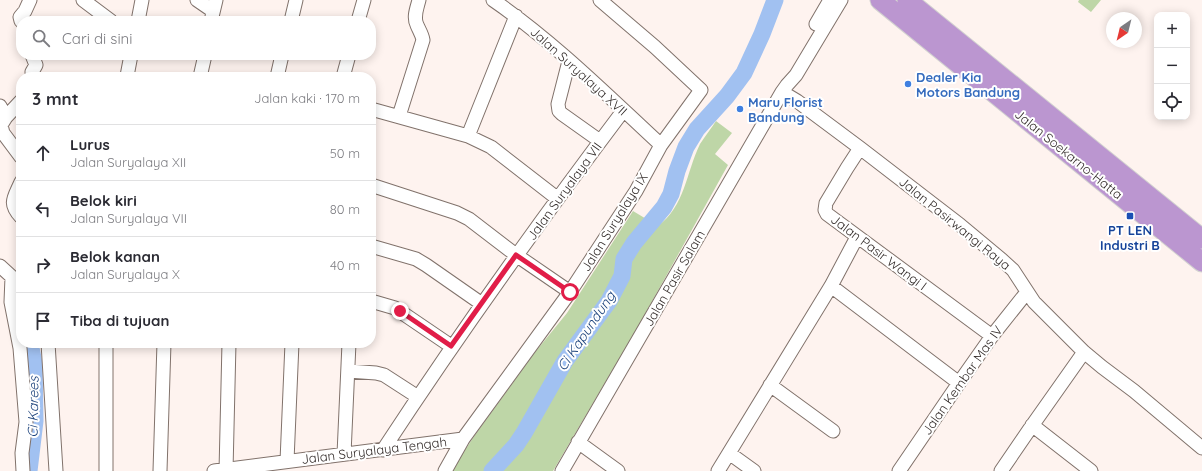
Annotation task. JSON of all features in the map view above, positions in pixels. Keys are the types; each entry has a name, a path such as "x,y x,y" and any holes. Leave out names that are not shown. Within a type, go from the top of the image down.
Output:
{"highway":[{"name":"Jalan Soekarno-Hatta","path":"880,0 1079,151 1202,239"},
{"name":"Jalan Soekarno-Hatta","path":"907,0 1079,151 1202,262"}],"street":[{"path":"21,16 30,0"},
{"path":"83,0 104,16"},
{"path":"139,16 142,0"},
{"path":"197,0 213,11"},
{"path":"292,16 296,0"},
{"path":"359,16 364,0"},
{"path":"399,116 423,40 415,20 419,0"},
{"name":"Jalan Suryalaya XVII","path":"493,0 516,16 569,61 661,145"},
{"name":"Jalan Suryalaya IX","path":"444,471 463,439 570,292 636,191 661,145 701,90 655,47 600,0"},
{"name":"Jalan Pasir Salam","path":"784,89 790,71 830,0"},
{"name":"Jalan Pasir Salam","path":"562,471 784,89 796,75 841,0"},
{"path":"468,136 516,16"},
{"path":"32,72 36,65 34,60"},
{"path":"128,72 130,60"},
{"path":"201,72 204,60"},
{"path":"278,72 281,60"},
{"path":"344,72 348,60"},
{"path":"569,61 558,104 559,111 600,142"},
{"name":"Jalan Pasirwangi Raya","path":"784,89 797,101 960,225 1002,260 1013,270 1034,302 1084,352 1134,391 1202,448"},
{"path":"16,104 3,111 1,125 3,133 16,150"},
{"path":"376,110 468,136 491,147 558,199"},
{"name":"Jalan Suryalaya VII","path":"383,450 451,346 516,255 624,111"},
{"name":"Jalan Pasir Wangi I","path":"860,148 826,203 825,210 827,214 992,336"},
{"path":"376,187 457,213 469,219 516,255 570,292"},
{"path":"16,193 13,204 16,211"},
{"path":"718,471 831,286 857,237"},
{"path":"376,247 416,259 482,304"},
{"path":"0,266 12,278 11,302 16,328"},
{"path":"831,286 958,383"},
{"name":"Jalan Kembar Mas IV","path":"899,471 958,383 992,336 1027,292"},
{"path":"376,302 395,308 451,346"},
{"path":"20,348 26,422 22,453 23,471"},
{"path":"48,348 56,471"},
{"path":"106,348 106,471"},
{"path":"160,471 164,348"},
{"path":"222,470 229,348"},
{"path":"287,461 292,348"},
{"path":"344,454 349,348"},
{"path":"1001,471 1084,352"},
{"path":"348,372 376,373 384,375 418,397"},
{"path":"770,385 833,432"},
{"path":"1032,425 1091,471"},
{"name":"Jalan Suryalaya Tengah","path":"222,470 463,439"},
{"path":"578,442 618,471"},
{"path":"729,453 754,471"}],"green space":[{"path":"1079,0 1101,0 1091,12 1078,2"},
{"path":"716,121 732,133 715,154 728,165 635,332 553,471 451,471 475,435 536,351 567,313 633,211 658,226 674,209 684,188 700,144"}],"waterway":[{"name":"Ci Kapundung","path":"492,471 516,445 565,361 609,301 622,276 624,259 634,243 664,207 671,194 677,171 686,147 697,129 727,96 744,73 762,34 775,0"},
{"name":"Ci Karees","path":"29,471 35,421 34,363 31,348"}],"place":[{"name":"Dealer Kia Motors Bandung","path":"908,84"},
{"name":"Maru Florist Bandung","path":"740,109"},
{"name":"PT LEN Industri B","path":"1130,216"}],"route":[{"path":"400,311 451,346 516,255 570,292"}]}
